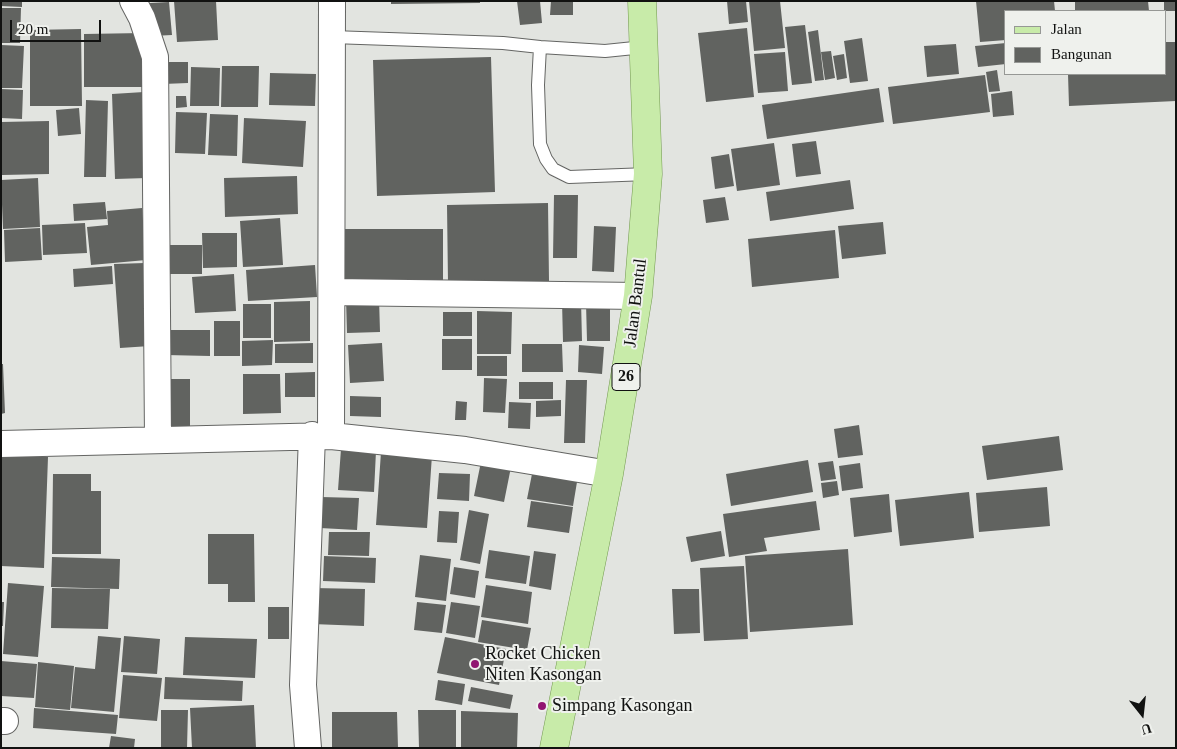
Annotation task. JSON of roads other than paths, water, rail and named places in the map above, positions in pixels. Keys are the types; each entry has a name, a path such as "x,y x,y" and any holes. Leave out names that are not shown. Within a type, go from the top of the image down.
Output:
{"main road":[{"name":"Jalan Bantul","path":"554,748 609,474 638,296 648,174 642,1"}],"street":[{"path":"133,1 142,18 155,57 158,440"},
{"path":"308,748 303,685 333,292 332,1"},
{"path":"333,292 638,296"},
{"path":"1,444 322,436 465,450 609,474"}],"lane":[{"path":"332,37 503,44 605,51 644,47"},
{"path":"540,47 538,85 540,144 546,159 553,169 569,177 648,174"}],"place":[{"name":"Rocket Chicken Niten Kasongan","path":"475,664"},
{"name":"Simpang Kasongan","path":"542,706"}]}
